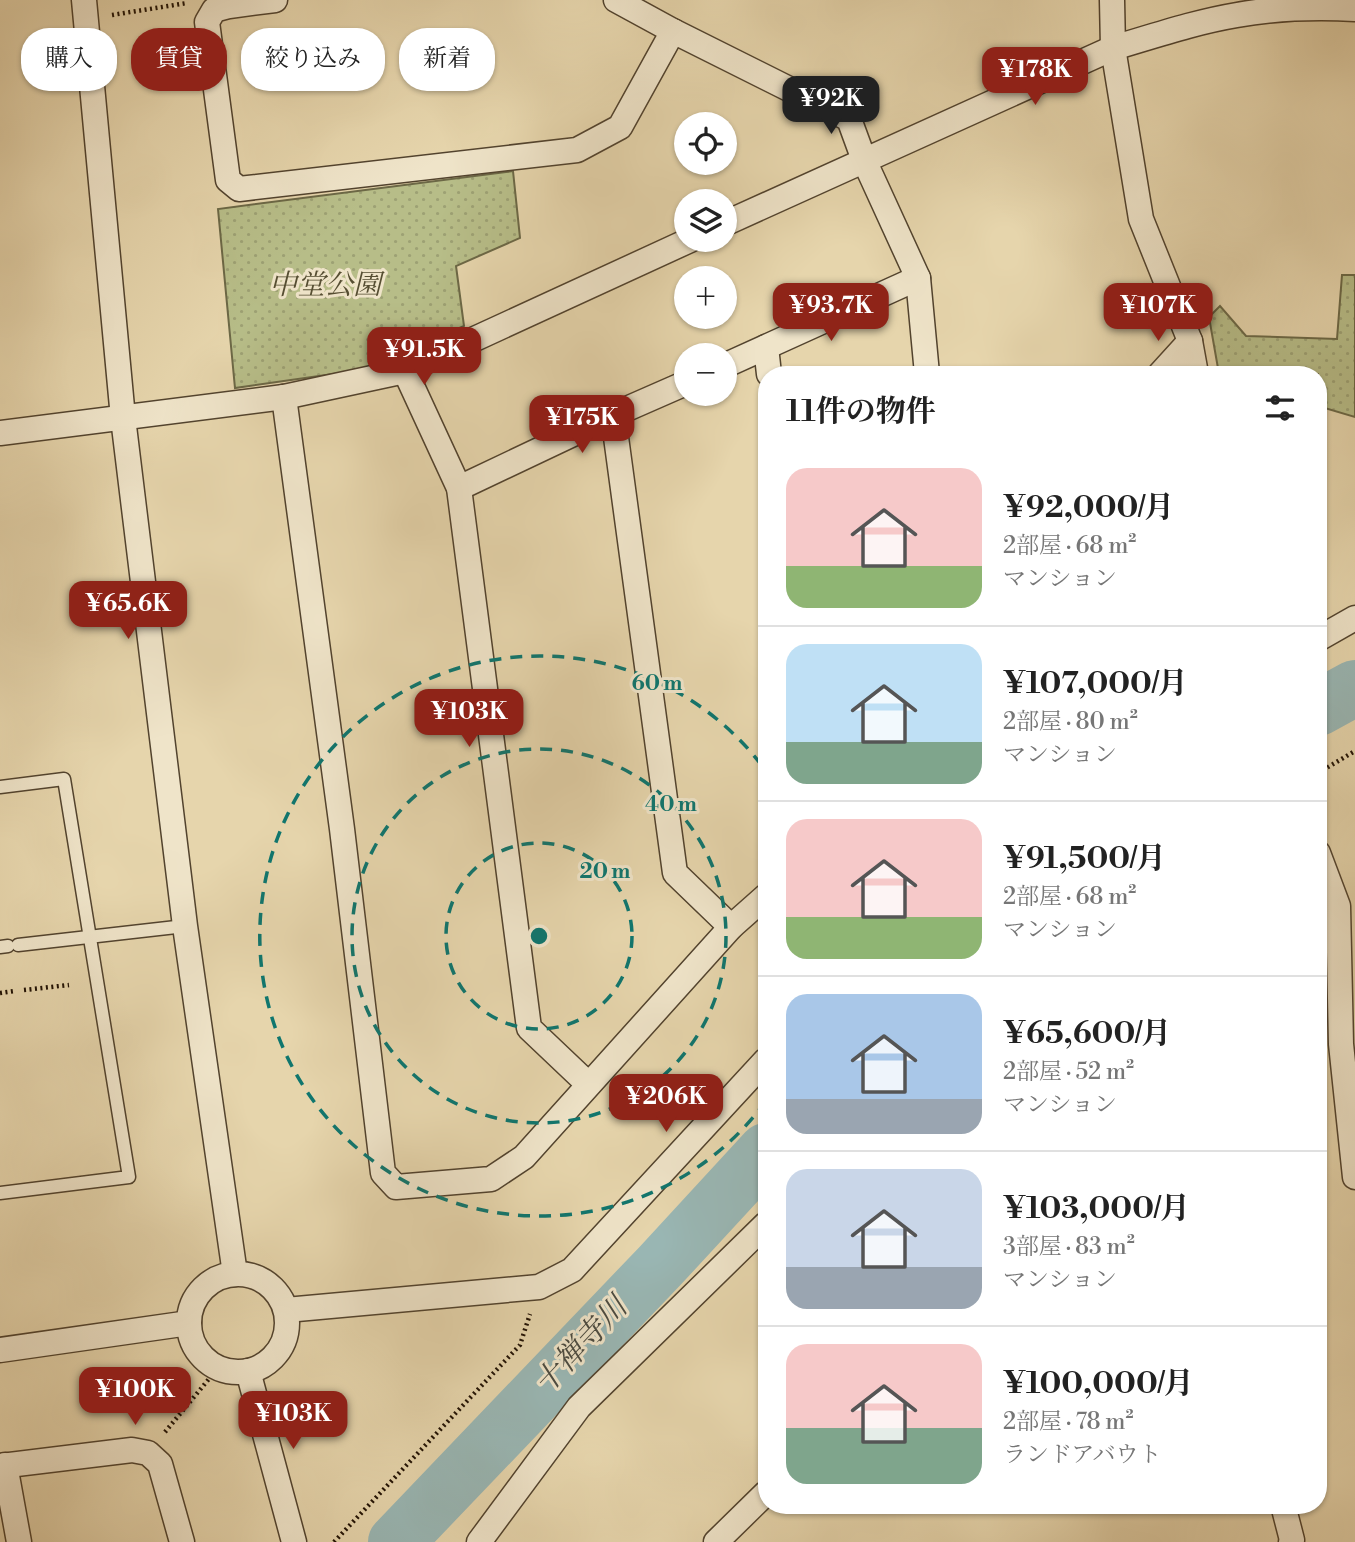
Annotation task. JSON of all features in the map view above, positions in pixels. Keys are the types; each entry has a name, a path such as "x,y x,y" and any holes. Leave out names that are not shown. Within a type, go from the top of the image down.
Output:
{"street":[{"path":"275,0 214,10 207,22 228,180 239,189 577,150 620,127 673,31"},
{"path":"616,0 849,119 864,160 918,278 926,366"},
{"path":"1112,0 1113,47 1141,219 1190,341 1195,366"},
{"path":"737,218 1113,47 1238,15 1313,4 1355,9"},
{"path":"85,10 123,418 185,926 235,1274"},
{"path":"0,433 284,397 405,371 674,247"},
{"path":"737,360 918,278"},
{"path":"1167,366 1190,341"},
{"path":"766,347 768,366"},
{"path":"405,371 459,488 529,1028 588,1084"},
{"path":"459,488 674,388"},
{"path":"284,397 342,829 383,1173 396,1187 491,1179 524,1157 731,927 758,903"},
{"path":"612,415 675,873 731,927"},
{"path":"1327,634 1355,618"},
{"path":"1327,877 1338,906 1342,1044 1355,1177"},
{"path":"286,1310 539,1287 572,1270 758,1069"},
{"path":"479,1542 579,1407 758,1232"},
{"path":"235,1274 252,1275 267,1283 286,1310 287,1326 283,1342 275,1355 263,1365 248,1371 233,1372 218,1368 205,1359 195,1347 189,1317 194,1300 204,1287 219,1278 235,1274"},
{"path":"0,1350 189,1323"},
{"path":"248,1371 294,1542"},
{"path":"19,1542 3,1466 131,1450 148,1453 160,1464 182,1542"},
{"path":"716,1542 758,1501"},
{"path":"1286,1514 1293,1540 1291,1542"}],"lane":[{"path":"0,787 64,779 130,1177 0,1193"},
{"path":"9,946 185,926"}],"path":[{"path":"85,10 196,2 214,10"},
{"path":"1327,768 1355,751"},
{"path":"24,990 69,985"},
{"path":"0,993 14,992"},
{"path":"334,1542 520,1345 539,1287"},
{"path":"148,1453 218,1368"}],"green space":[{"name":"中堂公園","path":"513,171 520,238 456,266 464,326 377,364 354,371 235,388 218,209"},
{"path":"1342,275 1355,275 1355,417 1327,409 1327,366 1218,366 1209,317 1220,306 1246,336 1337,339"}],"waterway":[{"name":"十禅寺川","path":"1327,703 1355,688"},
{"name":"十禅寺川","path":"396,1542 758,1160"}]}
